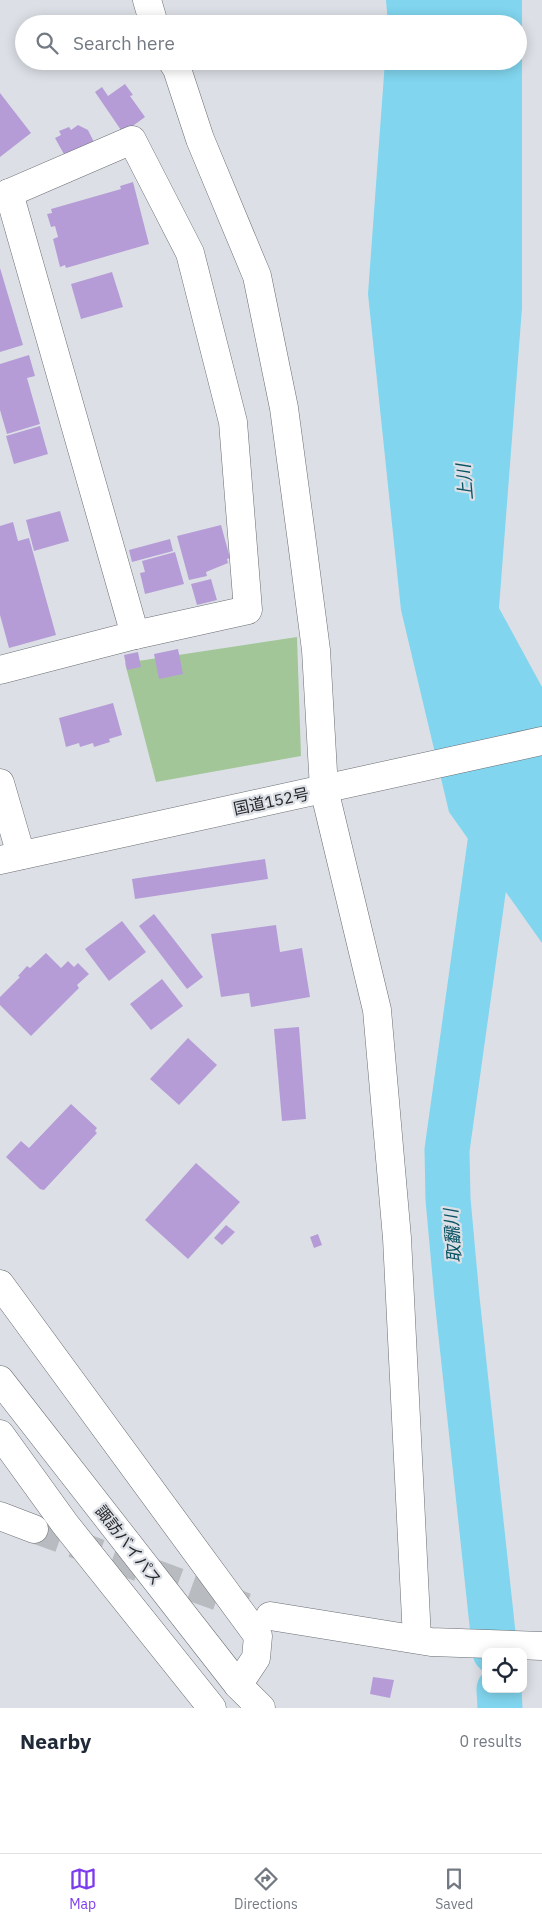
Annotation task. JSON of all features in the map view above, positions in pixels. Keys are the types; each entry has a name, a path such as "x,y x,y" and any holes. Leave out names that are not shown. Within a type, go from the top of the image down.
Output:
{"main road":[{"path":"147,0 151,15"},
{"path":"177,70 200,139 256,276 282,399 316,650 331,787 378,1010 397,1238 424,1641"},
{"path":"0,670 135,634 248,610 233,422 190,253 132,140 4,195 135,634"},
{"name":"国道152号","path":"11,857 542,741"},
{"path":"0,783 11,857"},
{"path":"0,1284 258,1636 256,1658 240,1696"},
{"name":"諏訪バイパス","path":"0,1380 240,1696"},
{"name":"諏訪バイパス","path":"0,1400 240,1696 261,1708"},
{"path":"0,1434 65,1524 212,1708"},
{"path":"0,1516 34,1529"},
{"path":"270,1616 424,1641 542,1646"}],"green space":[{"path":"297,637 301,756 156,782 125,663"}],"water":[{"path":"386,0 522,0 522,15 387,15"},
{"name":"上川","path":"384,70 522,70 522,308 499,608 542,687 542,943 449,812 401,610 368,294"}],"building":[{"path":"125,84 133,95 130,96 145,117 123,133 95,92 102,87 108,96"},
{"path":"0,93 31,133 0,157"},
{"path":"78,125 88,130 94,142 65,156 55,138 61,135 59,131 69,127 71,130"},
{"path":"133,182 149,244 66,268 65,265 60,267 53,239 58,237 55,226 51,227 47,214 52,213 51,209 121,189 120,186"},
{"path":"0,268 23,345 0,352"},
{"path":"112,272 123,307 81,319 71,284"},
{"path":"29,355 35,376 27,378 40,424 7,434 0,410 0,364"},
{"path":"40,426 48,454 14,464 6,436"},
{"path":"60,511 69,541 34,551 26,520"},
{"path":"13,522 18,541 29,538 56,635 9,648 0,615 0,526"},
{"path":"221,525 230,558 227,559 228,563 206,572 207,576 189,580 177,536"},
{"path":"170,539 173,551 132,562 129,550"},
{"path":"175,552 184,584 145,594 140,573 145,572 142,561"},
{"path":"211,579 217,600 197,605 191,584"},
{"path":"178,649 183,674 159,679 154,654"},
{"path":"138,652 141,667 127,670 124,655"},
{"path":"113,703 122,735 109,739 110,742 94,747 93,743 80,747 79,743 66,747 59,718"},
{"path":"265,859 268,879 135,899 132,879"},
{"path":"154,914 203,977 187,989 139,926"},
{"path":"122,921 146,952 109,981 85,949"},
{"path":"276,925 280,952 302,948 310,997 251,1007 249,993 221,997 211,934"},
{"path":"46,953 61,968 68,961 74,967 78,963 89,974 77,985 79,988 31,1036 0,1005 0,997 20,977 18,976 27,966 30,968"},
{"path":"162,979 183,1006 151,1030 130,1004"},
{"path":"299,1027 306,1119 282,1121 274,1029"},
{"path":"188,1038 217,1065 179,1105 150,1079"},
{"path":"71,1104 97,1128 95,1131 97,1133 44,1190 40,1189 6,1157 21,1141 29,1148"},
{"path":"196,1163 240,1202 188,1259 145,1220"},
{"path":"226,1225 235,1232 222,1245 214,1238"},
{"path":"318,1234 322,1245 314,1248 310,1237"},
{"path":"373,1677 394,1680 390,1698 370,1694"}],"waterway":[{"name":"取飜川","path":"493,821 447,1150 448,1199 457,1298 495,1648"},
{"name":"取飜川","path":"499,1693 500,1708"}],"tunnel":[{"path":"34,1529 246,1607"}]}
